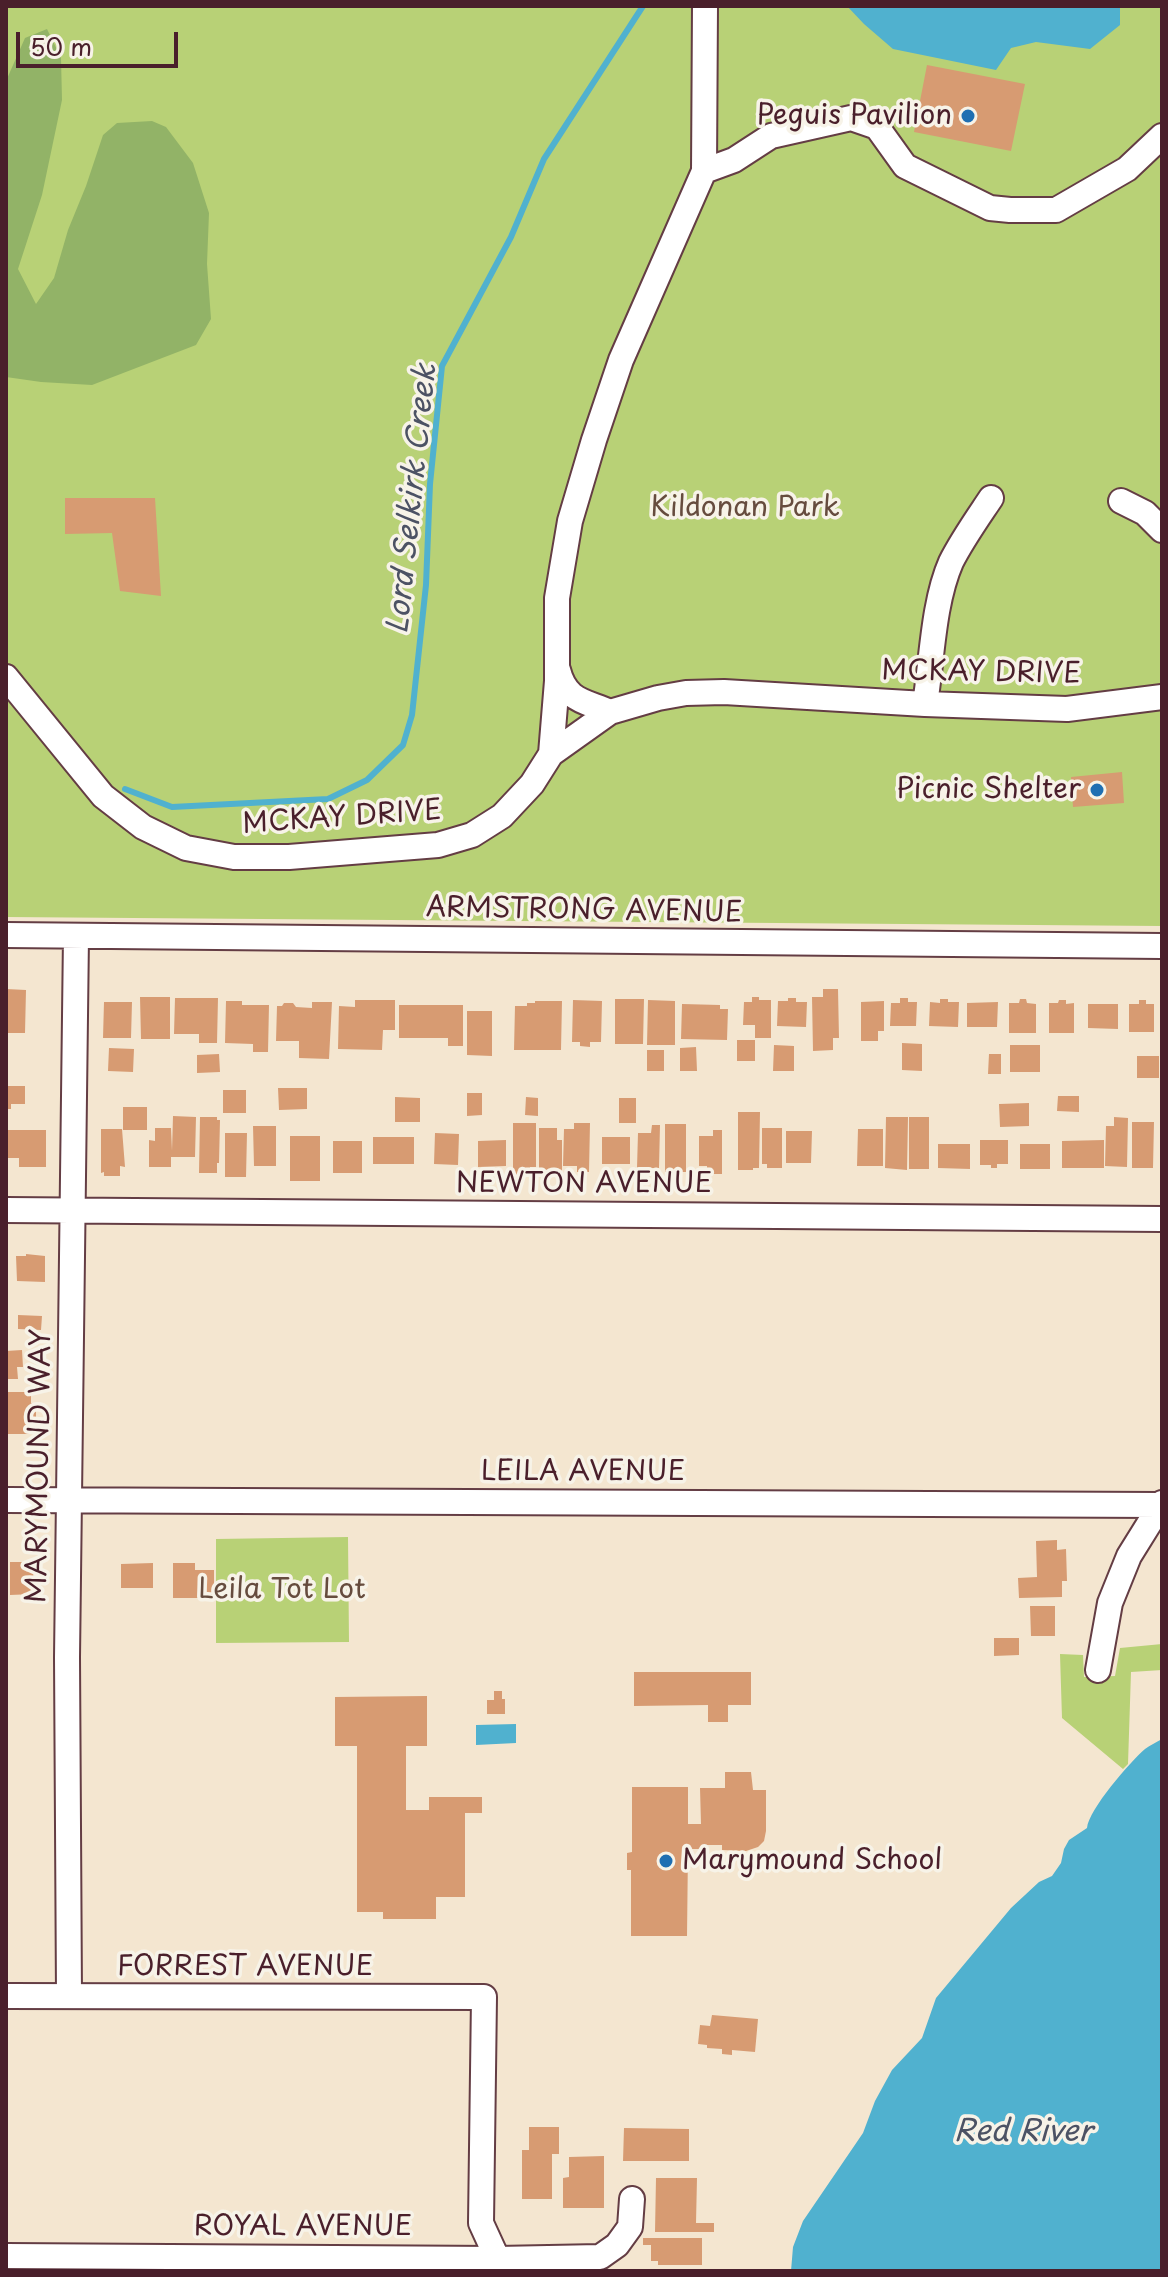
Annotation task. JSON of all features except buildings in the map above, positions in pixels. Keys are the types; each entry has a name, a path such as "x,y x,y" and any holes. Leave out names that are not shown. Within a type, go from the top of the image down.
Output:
{"street":[{"path":"551,754 558,668 557,598 570,521 621,360 704,171 705,6"},
{"path":"704,171 734,160 771,136 851,118 877,127 905,166 990,208 1056,210 1127,169 1162,136"},
{"path":"925,704 940,597 950,565 991,498"},
{"path":"1121,501 1145,513 1162,530"},
{"path":"558,668 562,683 576,699 610,712"},
{"name":"MCKAY DRIVE","path":"6,677 103,796 123,812 143,827 186,848 234,857 289,857 438,845 472,835 502,816 532,784 551,754 610,712 686,693 724,692 1067,709 1162,697"},
{"name":"ARMSTRONG AVENUE","path":"6,935 1162,946"},
{"name":"MARYMOUND WAY","path":"69,1996 67,1657 76,936"},
{"name":"NEWTON AVENUE","path":"6,1210 1162,1219"},
{"name":"LEILA AVENUE","path":"6,1500 1161,1504"},
{"path":"1098,1670 1110,1603 1129,1556 1161,1504"},
{"name":"FORREST AVENUE","path":"6,1996 484,1997 481,2223 500,2265"},
{"name":"ROYAL AVENUE","path":"6,2256 500,2265 600,2257 617,2245 630,2227 632,2199"}],"green space":[{"name":"Kildonan Park","path":"6,6 1162,6 1162,926 6,917"},
{"path":"47,29 61,58 62,100 42,195 18,269 36,304 54,278 103,135 117,123 152,121 166,127 193,163 209,213 207,264 211,319 196,345 92,385 6,377 6,81 25,38"},
{"name":"Leila Tot Lot","path":"348,1537 349,1642 216,1643 216,1539"},
{"path":"1162,1644 1162,1670 1131,1672 1128,1764 1123,1769 1062,1718 1060,1654 1083,1655 1084,1677 1115,1676 1120,1648"}],"water":[{"path":"847,6 1120,6 1120,25 1090,49 1036,42 1011,48 996,70 893,49"},
{"path":"516,1724 516,1743 476,1745 476,1725"},
{"name":"Red River","path":"1162,1739 1162,2271 791,2271 793,2247 803,2221 863,2133 875,2101 892,2070 922,2038 936,1998 1011,1908 1039,1882 1052,1876 1061,1863 1069,1840 1087,1828 1102,1798 1121,1775 1145,1749"}],"waterway":[{"name":"Lord Selkirk Creek","path":"125,789 172,807 328,799 367,780 403,745 412,715 426,585 430,484 442,366 511,237 544,159 643,6"}],"place":[{"name":"Peguis Pavilion","path":"968,116"},
{"name":"Picnic Shelter","path":"1097,790"},
{"name":"Marymound School","path":"666,1861"}]}
